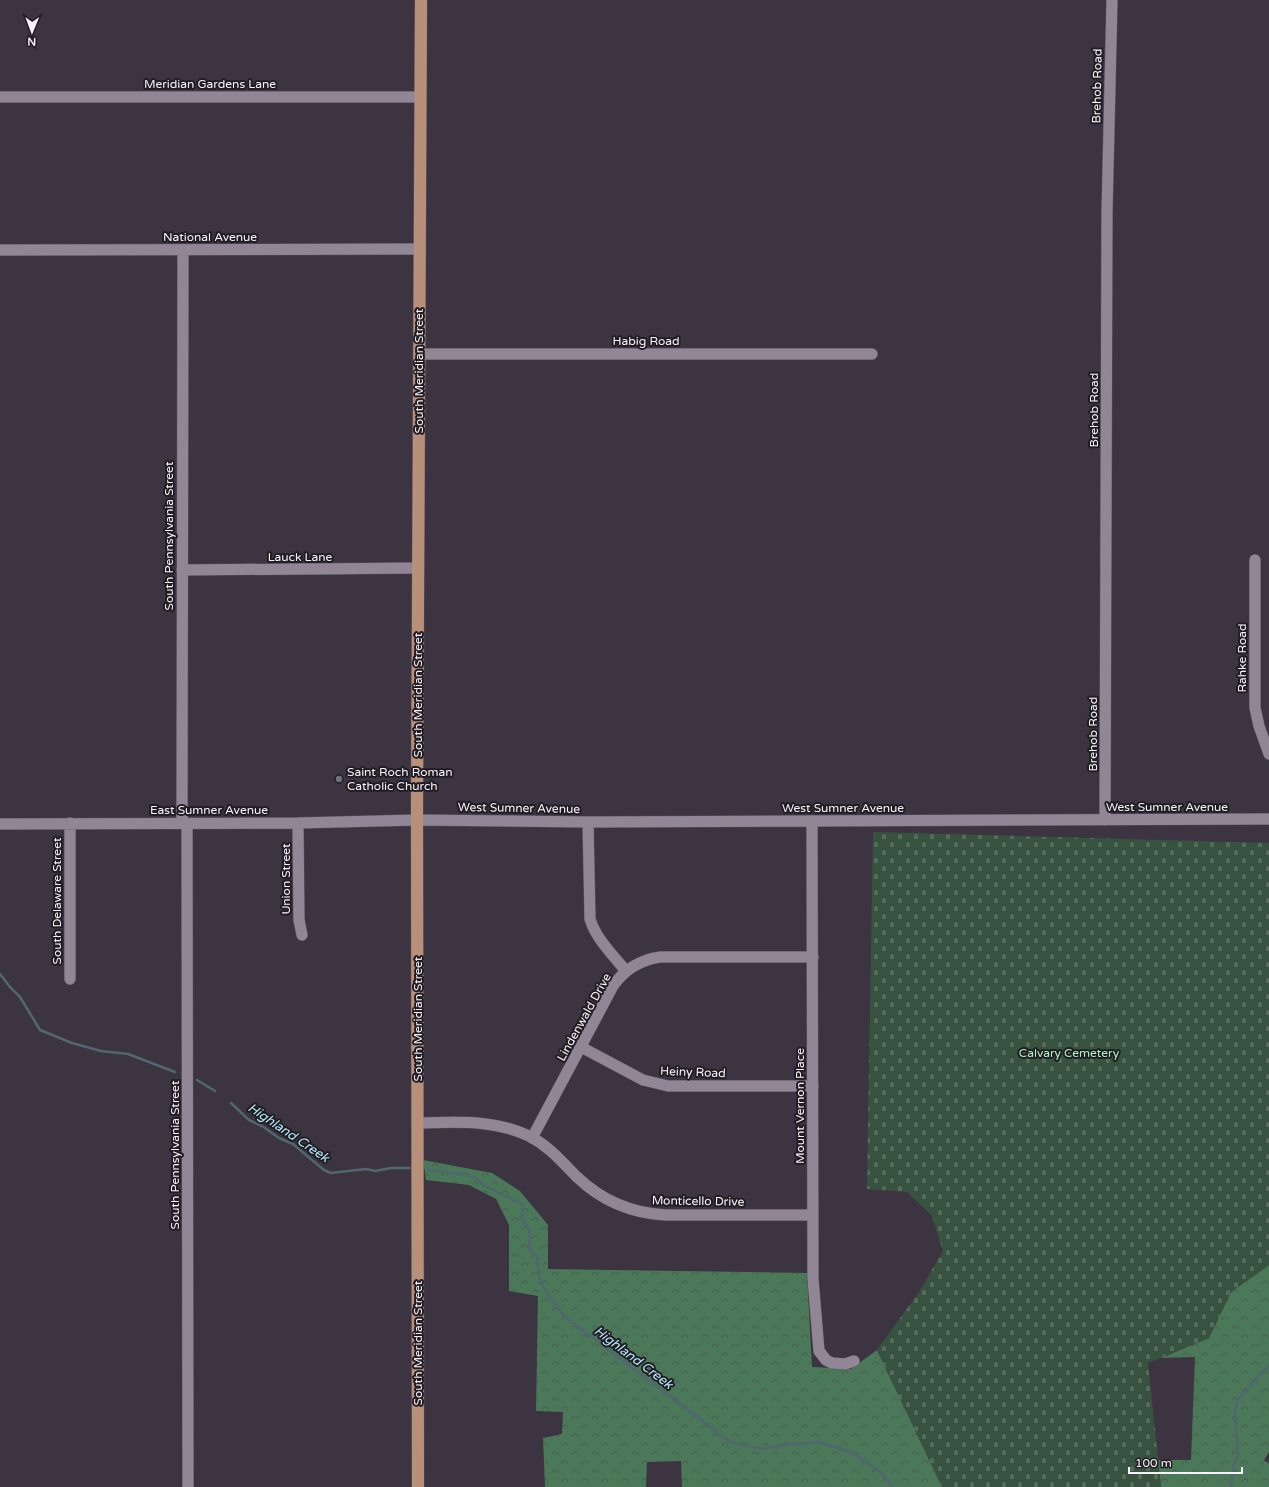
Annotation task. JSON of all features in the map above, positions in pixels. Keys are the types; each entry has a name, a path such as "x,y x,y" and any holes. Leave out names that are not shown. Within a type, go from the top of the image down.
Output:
{"main road":[{"name":"South Meridian Street","path":"418,1487 418,568 421,0"}],"street":[{"name":"Brehob Road","path":"1105,820 1107,212 1112,0"},
{"name":"Meridian Gardens Lane","path":"0,97 420,97"},
{"name":"National Avenue","path":"0,250 420,249"},
{"name":"South Pennsylvania Street","path":"183,250 182,570 188,1061 188,1487"},
{"name":"Habig Road","path":"419,354 872,354"},
{"name":"Rahke Road","path":"1255,560 1255,708 1259,726 1269,754"},
{"name":"Lauck Lane","path":"182,570 418,568"},
{"name":"West Sumner Avenue","path":"418,820 588,822 1269,819"},
{"name":"East Sumner Avenue","path":"0,824 298,823 418,820"},
{"name":"Mount Vernon Place","path":"812,821 813,1215 814,1279 819,1351 826,1360 832,1363 845,1364 854,1361"},
{"path":"588,822 590,919 594,930 626,971"},
{"name":"Union Street","path":"298,823 299,920 302,935"},
{"name":"South Delaware Street","path":"70,824 70,979"},
{"name":"Lindenwald Drive","path":"532,1138 613,986 626,971 645,960 660,957 813,957"},
{"name":"Heiny Road","path":"581,1047 643,1080 668,1086 813,1086"},
{"name":"Monticello Drive","path":"418,1123 481,1122 506,1127 532,1138 549,1149 593,1191 611,1202 634,1211 654,1215 813,1215"}],"green space":[{"name":"Calvary Cemetery","path":"873,832 1269,843 1269,1265 1231,1292 1209,1338 1148,1363 1161,1487 942,1487 877,1350 919,1292 943,1251 932,1216 907,1192 867,1189"},
{"path":"423,1160 492,1173 520,1191 548,1225 548,1269 807,1273 812,1367 851,1369 877,1350 942,1487 682,1487 681,1461 647,1462 646,1487 545,1487 543,1438 562,1434 563,1412 536,1411 538,1296 509,1291 509,1225 496,1199 469,1185 426,1180"},
{"path":"1269,1265 1269,1452 1264,1460 1269,1463 1269,1487 1161,1487 1158,1460 1191,1460 1195,1357 1161,1358 1209,1338 1231,1292"}],"waterway":[{"name":"Highland Creek","path":"0,974 20,997 40,1030 72,1043 101,1051 128,1054 175,1072"},
{"name":"Highland Creek","path":"197,1080 215,1091"},
{"name":"Highland Creek","path":"231,1103 249,1120 262,1126 279,1138 293,1144 324,1170 331,1173 366,1169 375,1171 391,1168 410,1168"},
{"name":"Highland Creek","path":"429,1170 464,1174 474,1177 483,1185 522,1204 522,1220 530,1230 529,1248 537,1256 540,1282 563,1315 730,1442 765,1449 785,1445 819,1442 851,1452 881,1472 892,1487"},
{"name":"Highland Creek","path":"1231,1487 1234,1465 1238,1455 1235,1411 1238,1399 1269,1365"}],"place":[{"name":"Saint Roch Roman Catholic Church","path":"339,779"}]}
